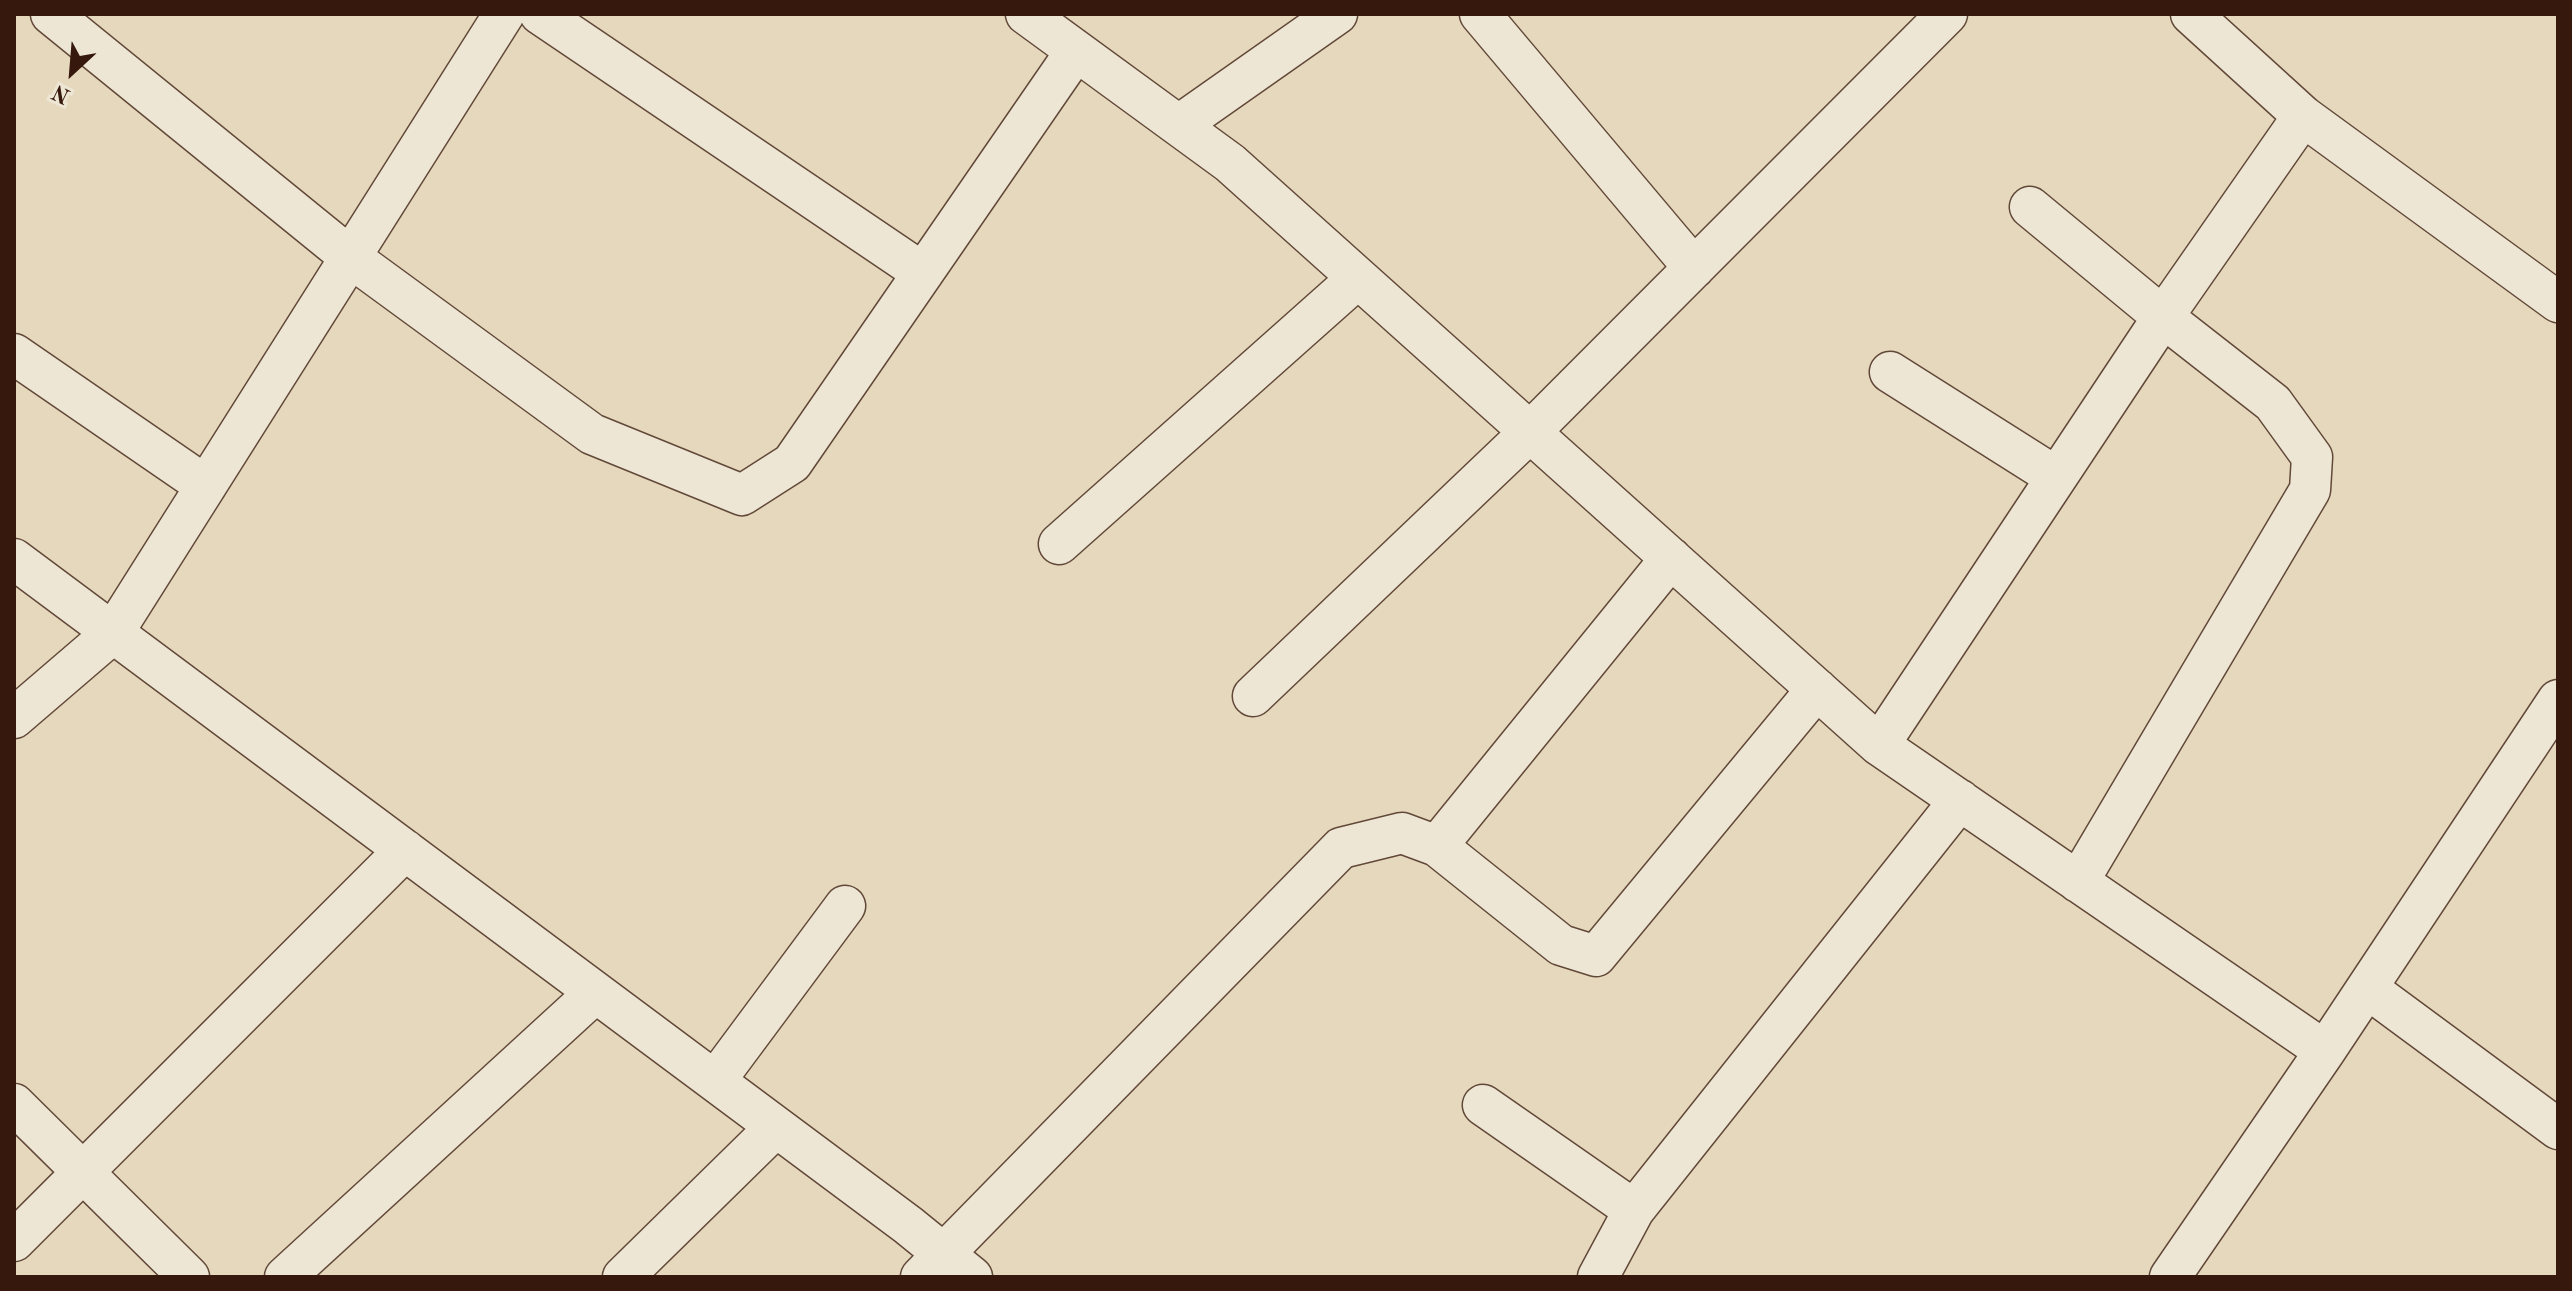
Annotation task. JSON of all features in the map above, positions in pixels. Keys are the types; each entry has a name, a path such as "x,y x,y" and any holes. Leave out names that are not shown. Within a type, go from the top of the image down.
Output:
{"street":[{"path":"51,14 350,257 592,434 742,495 792,463 1076,51"},
{"path":"14,718 113,633 504,14"},
{"path":"540,14 923,273"},
{"path":"1026,14 1230,163 1879,745 2325,1051"},
{"path":"1179,125 1287,29 1337,14"},
{"path":"1480,14 1694,268"},
{"path":"1253,696 1530,432 1947,14"},
{"path":"2191,14 2303,116 2558,302"},
{"path":"1879,745 2163,317 2303,116"},
{"path":"2030,207 2273,403 2312,457 2310,490 2078,882"},
{"path":"1059,544 1358,278"},
{"path":"14,354 206,486"},
{"path":"1890,372 2056,477"},
{"path":"1437,846 1671,558"},
{"path":"14,559 776,1127 946,1270 1341,848 1402,833 1437,846 1561,945 1596,956 1817,689"},
{"path":"2170,1277 2325,1051 2558,700"},
{"path":"1598,1277 1634,1210 1960,800"},
{"path":"14,1241 405,850"},
{"path":"715,1081 845,906"},
{"path":"2367,988 2558,1129"},
{"path":"285,1277 595,993"},
{"path":"14,1104 189,1277"},
{"path":"1483,1105 1634,1210"},
{"path":"623,1277 776,1127"}]}
